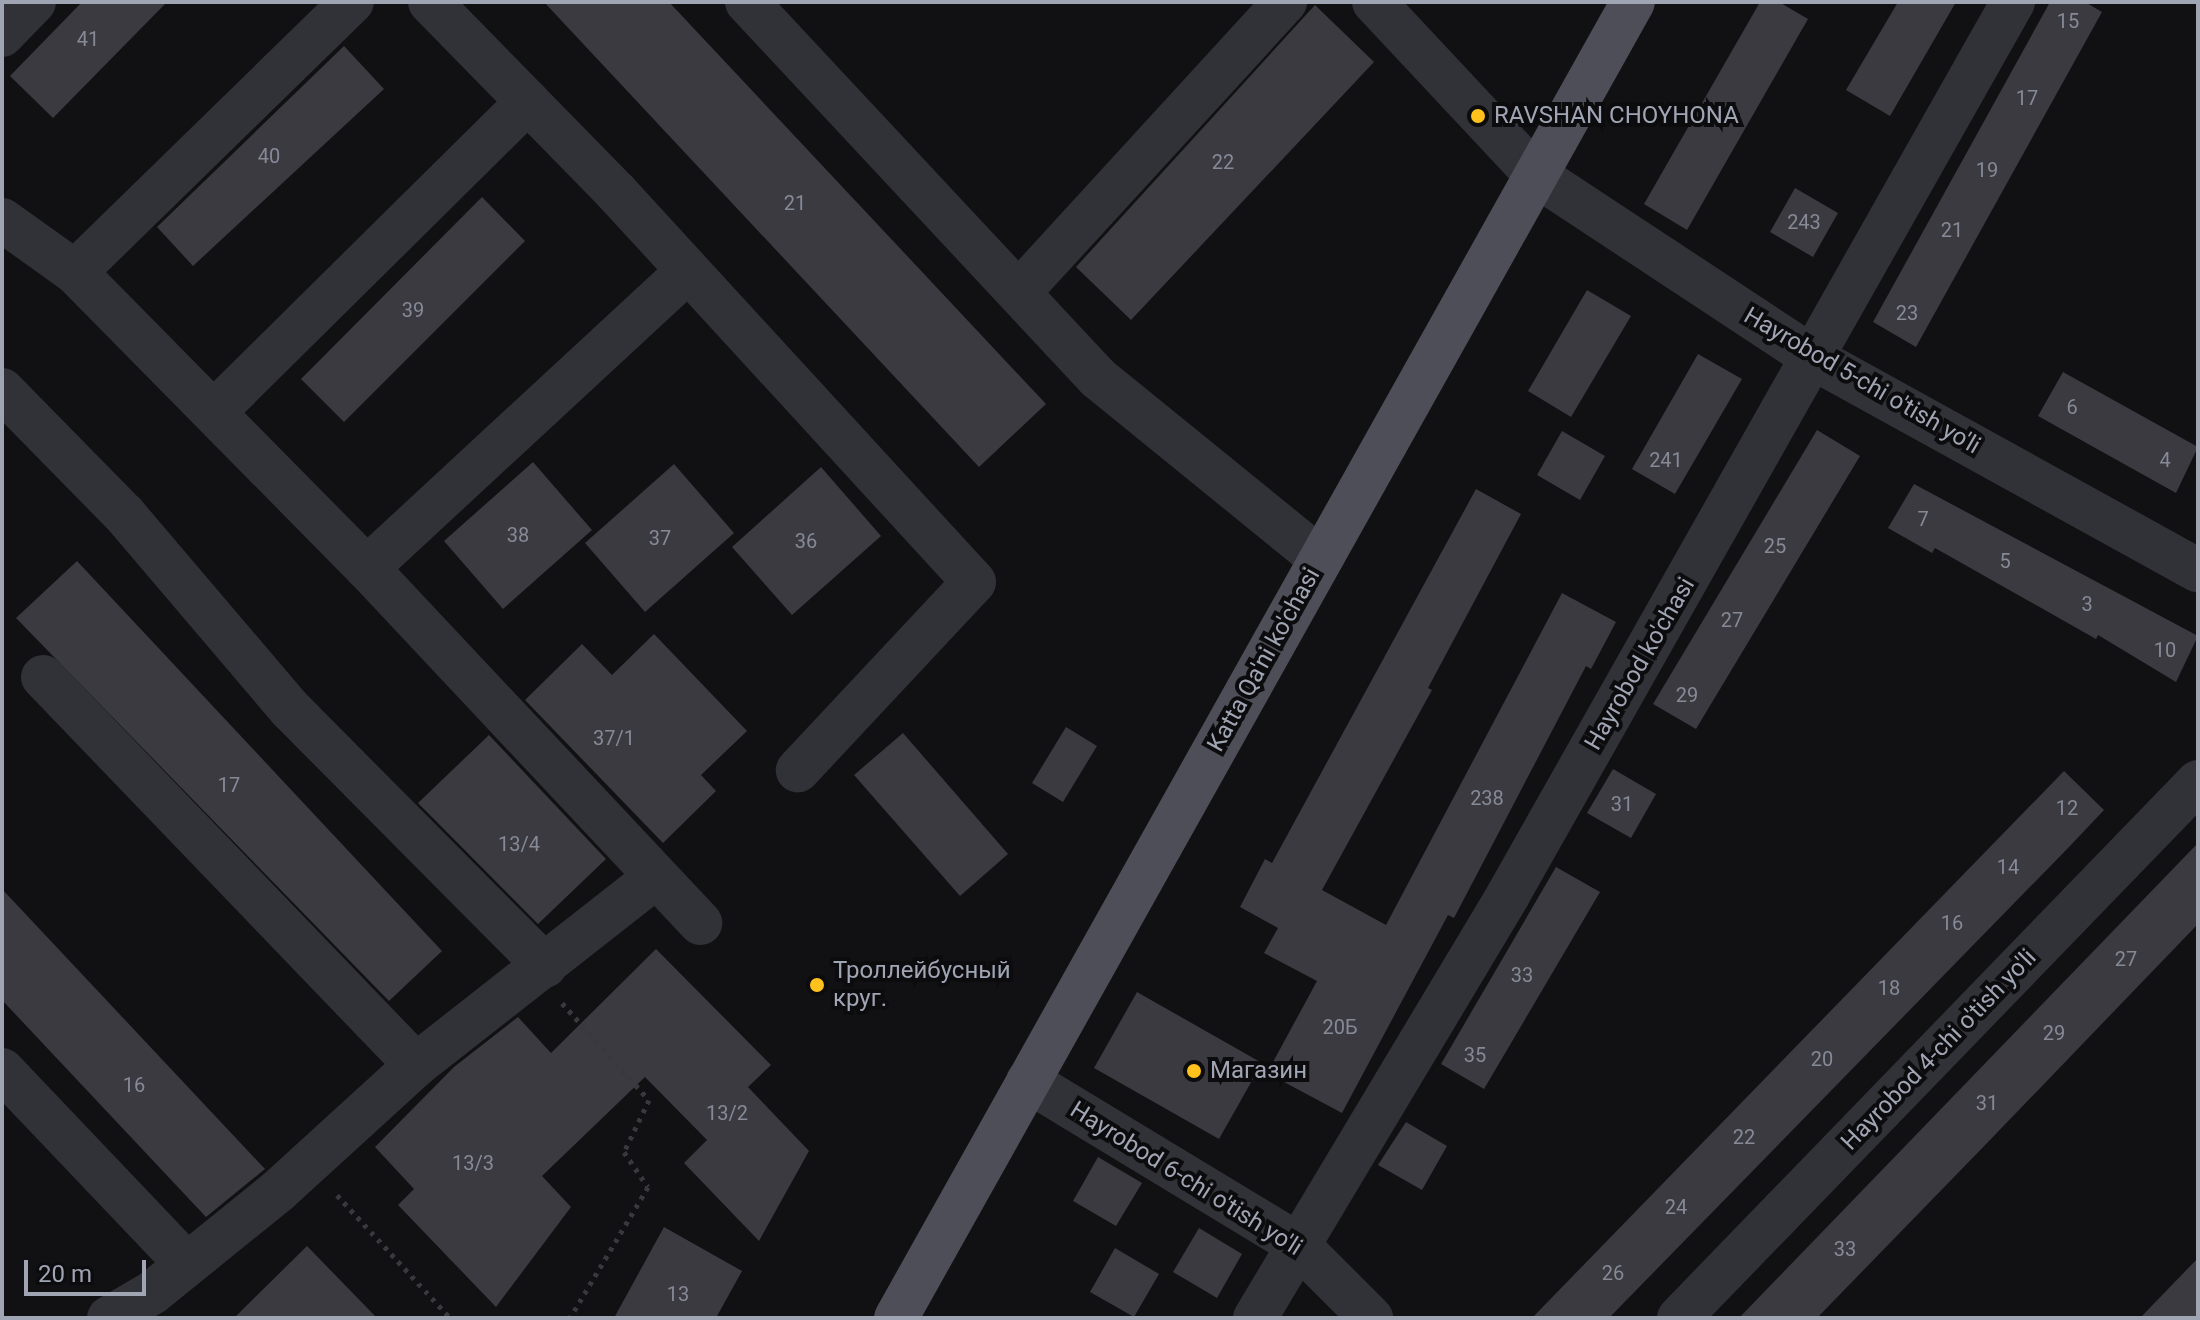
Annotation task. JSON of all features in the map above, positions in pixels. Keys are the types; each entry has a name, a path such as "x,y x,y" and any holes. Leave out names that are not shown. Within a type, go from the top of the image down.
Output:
{"main road":[{"name":"Katta Qa'ni ko'chasi","path":"896,1318 1633,2"}],"street":[{"path":"2,35 34,2"},
{"path":"75,272 352,2"},
{"path":"430,2 688,271 974,582 798,770"},
{"path":"747,2 1021,290 1098,378 1321,559"},
{"path":"1021,290 1285,2"},
{"name":"Hayrobod 5-chi o'tish yo'li","path":"1374,2 1536,175 1815,359 2198,570"},
{"name":"Hayrobod ko'chasi","path":"1255,1318 1508,895 1815,359 2013,2"},
{"path":"214,412 527,102"},
{"path":"2,220 75,272 367,568 700,923"},
{"path":"367,568 688,271"},
{"path":"2,390 124,514 290,709 540,970"},
{"path":"43,677 416,1065"},
{"name":"Hayrobod 4-chi o'tish yo'li","path":"1679,1318 2198,782"},
{"path":"109,1318 187,1264 308,1164 416,1065 656,877"},
{"path":"2,1070 187,1264"},
{"name":"Hayrobod 6-chi o'tish yo'li","path":"1028,1081 1297,1244 1371,1318"}],"path":[{"path":"540,970 649,1100 624,1152 648,1187 570,1318"},
{"path":"308,1164 450,1318"}],"building":[{"path":"82,2 167,2 53,118 10,76"},
{"path":"544,2 669,2 1046,404 979,467"},
{"path":"1760,2 1779,2 1808,19 1687,230 1644,204"},
{"path":"1898,2 1956,2 1890,116 1846,90"},
{"path":"2050,2 2085,2 2102,12 1916,347 1873,322"},
{"path":"1315,5 1374,62 1131,320 1076,267"},
{"path":"344,46 384,89 193,266 157,227"},
{"path":"1795,188 1838,213 1813,257 1770,232"},
{"path":"482,197 525,241 344,422 301,379"},
{"path":"1587,290 1631,316 1571,417 1528,391"},
{"path":"1698,354 1742,379 1675,494 1632,469"},
{"path":"2063,372 2198,447 2176,493 2038,416"},
{"path":"1817,430 1860,456 1696,729 1653,704"},
{"path":"1562,431 1605,456 1580,500 1537,475"},
{"path":"533,462 592,530 503,609 444,541"},
{"path":"674,464 734,533 645,612 585,543"},
{"path":"821,467 881,536 792,615 732,547"},
{"path":"1914,484 2198,636 2176,682 2098,635 2096,639 1935,548 1932,553 1888,528"},
{"path":"1476,489 1521,514 1428,688 1432,690 1322,890 1386,925 1562,593 1616,622 1591,669 1586,666 1454,918 1448,915 1342,1113 1267,1073 1317,981 1264,953 1278,928 1240,907 1265,859 1272,863"},
{"path":"77,561 442,951 389,1001 16,618"},
{"path":"654,634 747,731 701,775 716,791 663,843 525,700 582,644 612,675"},
{"path":"1066,727 1097,746 1063,802 1032,783"},
{"path":"903,733 1008,854 960,896 854,775"},
{"path":"489,735 606,859 538,924 418,803"},
{"path":"1613,769 1656,794 1631,838 1587,813"},
{"path":"2064,771 2104,810 2070,846 1609,1318 1532,1318"},
{"path":"2198,843 2198,924 1990,1140 1817,1318 1739,1318"},
{"path":"1556,867 1600,892 1484,1089 1441,1064"},
{"path":"2,889 265,1169 206,1217 2,1000"},
{"path":"656,949 771,1065 748,1087 809,1151 759,1241 684,1163 707,1140 645,1077 542,1176 571,1207 496,1307 398,1205 414,1189 375,1147 454,1067 518,1017 551,1053"},
{"path":"1137,992 1262,1063 1219,1139 1094,1068"},
{"path":"1406,1122 1447,1146 1422,1190 1378,1165"},
{"path":"1098,1157 1142,1183 1116,1226 1073,1201"},
{"path":"664,1227 742,1271 716,1318 614,1318"},
{"path":"1199,1228 1242,1254 1217,1298 1173,1272"},
{"path":"307,1246 377,1318 234,1318"},
{"path":"1115,1248 1159,1274 1134,1317 1090,1292"},
{"path":"2198,1258 2198,1318 2140,1318"}],"place":[{"name":"RAVSHAN CHOYHONA","path":"1478,116"},
{"name":"Троллейбусный круг.","path":"817,985"},
{"name":"Магазин","path":"1194,1071"}]}
